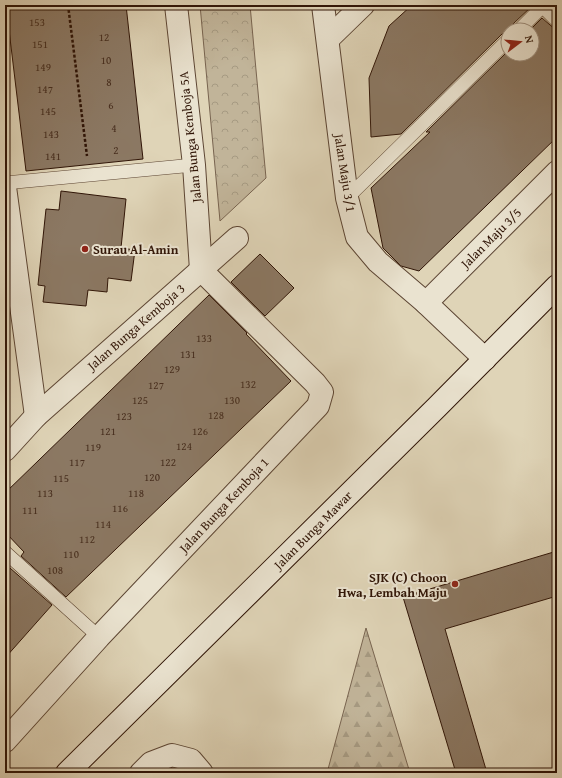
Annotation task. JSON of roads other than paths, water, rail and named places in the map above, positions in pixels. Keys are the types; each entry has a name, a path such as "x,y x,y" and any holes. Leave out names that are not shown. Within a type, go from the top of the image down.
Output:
{"street":[{"name":"Jalan Bunga Kemboja 5A","path":"176,5 194,165 201,270"},
{"name":"Jalan Maju 3/1","path":"323,5 347,198 357,237 378,262 426,303 486,359"},
{"path":"328,39 363,5"},
{"name":"Jalan Maju 3/5","path":"426,303 557,172"},
{"path":"5,188 9,248 36,416"},
{"name":"Jalan Bunga Kemboja 3","path":"5,450 36,416 237,238"},
{"name":"Jalan Bunga Kemboja 1","path":"5,741 99,637 318,406 322,392 201,270"},
{"name":"Jalan Bunga Mawar","path":"67,773 486,359 557,286"},
{"path":"141,773 151,763 172,755 191,760 202,773"}],"lane":[{"path":"527,22 543,6 557,21"},
{"path":"347,198 500,48"},
{"path":"5,183 194,165"},
{"path":"5,552 99,637"}],"place":[{"name":"Surau Al-Amin","path":"85,249"},
{"name":"SJK (C) Choon Hwa, Lembah Maju","path":"455,584"}]}
